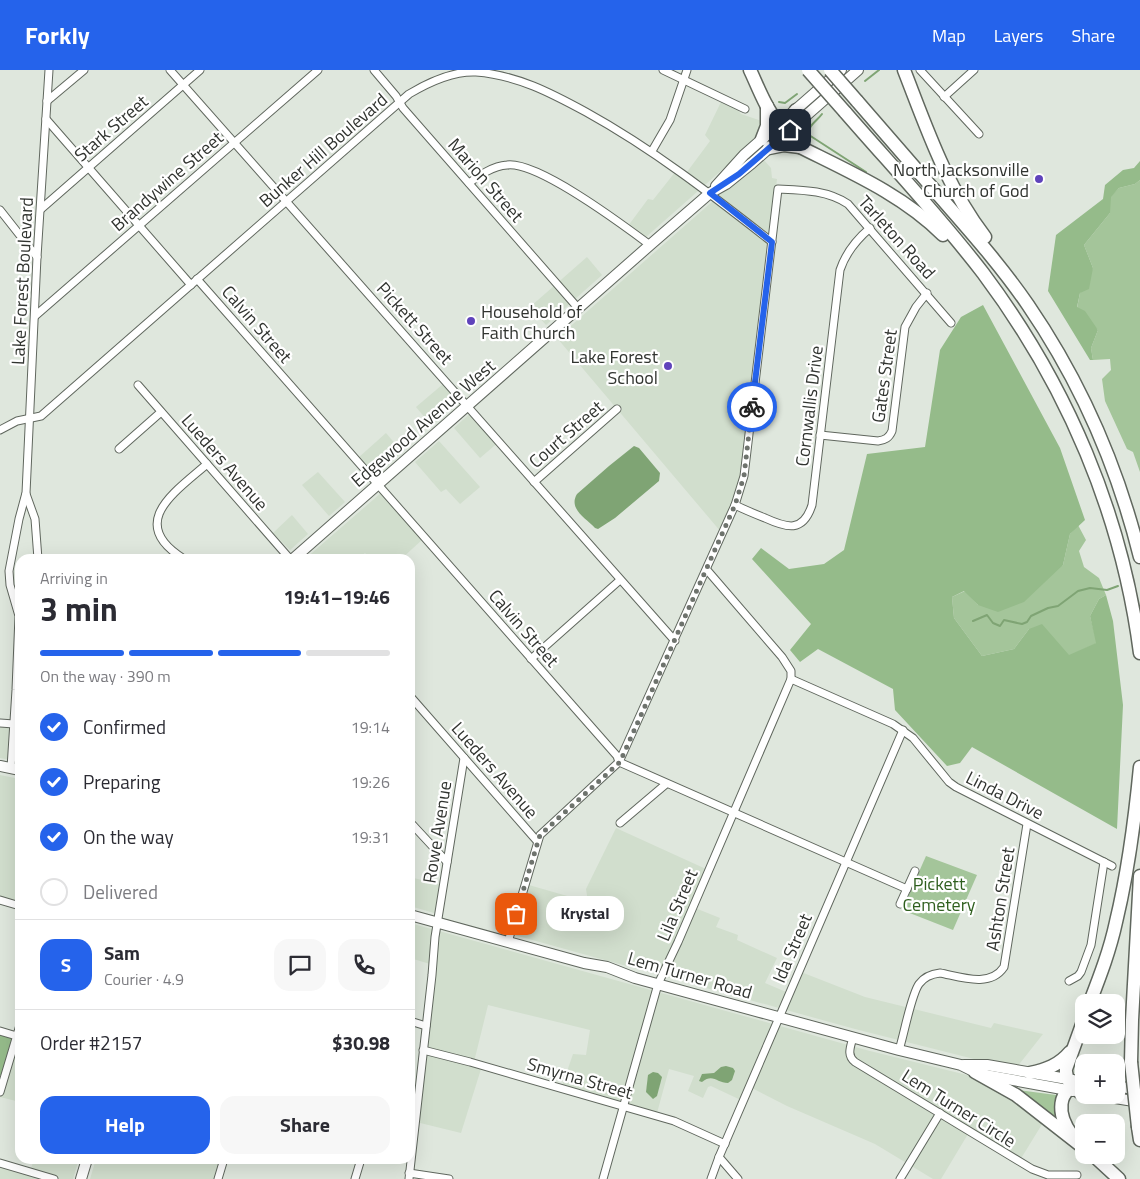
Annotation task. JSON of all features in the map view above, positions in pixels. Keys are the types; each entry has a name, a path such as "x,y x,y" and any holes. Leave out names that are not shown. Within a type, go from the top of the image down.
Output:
{"highway":[{"path":"750,70 767,106 776,120 791,121 793,139 800,147"},
{"path":"808,70 968,254 1020,325 1042,361 1082,440 1098,480 1124,565 1140,653"},
{"path":"830,70 994,259 1029,306"},
{"path":"904,70 942,165 955,192 1008,270 1066,368 1092,420 1119,487 1140,557"},
{"path":"767,106 766,144 800,147 886,191 918,213 948,241 1020,325"},
{"path":"1093,994 1108,954 1118,916 1140,767"},
{"path":"1139,1134 1131,1062 1140,876"},
{"path":"1075,1043 1066,1069 1075,1083"},
{"path":"1030,1072 1052,1067 1065,1058 1073,1048"},
{"path":"975,1072 1016,1095 1075,1141"},
{"path":"1075,1088 1062,1102 1062,1114 1066,1127 1075,1138"},
{"path":"1103,1164 1119,1179"}],"main road":[{"name":"Edgewood Avenue West","path":"297,554 710,193 735,164 766,144 841,70"},
{"name":"Edgewood Avenue West","path":"791,121 858,70"},
{"path":"0,766 15,769"},
{"name":"Lem Turner Road","path":"415,916 584,963 607,967 658,984 899,1050 961,1065"},
{"path":"961,1065 977,1064 1030,1072 1075,1085"},
{"path":"961,1065 975,1072 1012,1081 1075,1086"},
{"path":"1125,1088 1140,1090"},
{"path":"1125,1100 1140,1102"},
{"path":"81,1179 86,1164"}],"street":[{"name":"Lake Forest Boulevard","path":"15,601 8,571 26,493 48,70"},
{"path":"47,101 84,70"},
{"name":"Pickett Street","path":"170,70 675,641"},
{"name":"Stark Street","path":"41,209 200,70"},
{"name":"Brandywine Street","path":"36,316 318,70"},
{"name":"Marion Street","path":"374,70 403,108 578,308"},
{"path":"663,70 745,109"},
{"path":"652,151 670,120 687,70"},
{"path":"920,70 979,134"},
{"path":"944,97 974,70"},
{"name":"Bunker Hill Boulevard","path":"0,430 17,421 41,416 400,102 423,86 447,77 474,72 495,74 524,82 562,99 652,151 710,193 772,242"},
{"path":"46,119 191,285"},
{"path":"469,183 486,171 506,165 517,165 530,169 560,184 604,211 650,245"},
{"name":"Tarleton Road","path":"772,242 778,189 816,192 834,196 848,204 951,322"},
{"path":"0,210 38,258"},
{"name":"Cornwallis Drive","path":"735,505 787,527 794,526 809,515 812,505 840,270 851,247 870,228"},
{"path":"508,942 537,841 545,829 620,762 735,505 744,476 772,242"},
{"name":"Calvin Street","path":"197,280 620,762 666,784 907,889"},
{"name":"Gates Street","path":"820,435 878,441 887,438 892,431 908,318 927,293"},
{"name":"Lueders Avenue","path":"138,385 287,554"},
{"name":"Court Street","path":"534,482 617,410"},
{"path":"119,449 161,412"},
{"path":"177,554 168,548 158,531 159,511 170,497 207,464"},
{"name":"Lake Forest Boulevard","path":"26,493 34,519 38,554"},
{"path":"707,570 782,657 791,675"},
{"path":"0,575 8,571"},
{"path":"531,659 620,580"},
{"name":"Linda Drive","path":"791,675 874,714 903,730 913,738 949,782 956,787 1112,866"},
{"name":"Lila Street","path":"603,1179 658,984 678,942 791,675"},
{"name":"Lueders Avenue","path":"415,702 537,841"},
{"name":"Lake Forest Boulevard","path":"15,716 15,769"},
{"path":"0,724 14,724"},
{"name":"Ida Street","path":"711,1179 903,730"},
{"name":"Rowe Avenue","path":"415,1117 437,923 464,758"},
{"path":"620,823 666,784"},
{"name":"Ashton Street","path":"899,1050 916,990 923,979 940,973 986,980 996,976 1004,967 1027,824"},
{"path":"415,827 447,862"},
{"path":"1069,981 1081,972 1091,944 1104,862"},
{"path":"900,904 915,871"},
{"path":"0,900 15,904"},
{"path":"415,1023 426,1026"},
{"path":"0,1031 15,1036"},
{"name":"Lem Turner Circle","path":"854,1037 849,1052 852,1059 1032,1169 1048,1175 1074,1176"},
{"path":"0,1092 15,1046"},
{"name":"Smyrna Street","path":"423,1050 674,1121 725,1144"},
{"path":"900,1179 940,1114"},
{"path":"719,1158 738,1179"},
{"path":"0,1163 54,1179"},
{"path":"218,1179 222,1164"},
{"path":"356,1179 360,1164"},
{"path":"409,1176 449,1179"}],"shaded area":[{"path":"721,102 735,107 741,114 765,122 757,139 646,237 628,226 648,199 653,200 676,171 684,176 710,141 705,135"},
{"name":"Lake Forest School","path":"762,158 771,168 772,178 777,179 743,465 738,488 721,532 557,338"},
{"path":"1140,161 1140,180 1135,184 1119,188 1111,197 1110,213 1084,245 1093,268 1089,289 1080,293 1077,307 1085,311 1098,330 1091,348 1093,360 1090,360 1048,291 1056,235 1103,199 1105,185 1123,170 1134,168"},
{"path":"587,257 602,275 546,325 530,307"},
{"path":"983,305 1060,448 1085,520 1070,534 1063,565 1024,602 998,612 978,605 964,591 952,597 954,618 982,656 1014,649 1029,629 1042,624 1069,655 1096,643 1090,616 1099,599 1106,595 1113,621 1123,705 1117,829 972,747 960,763 947,766 895,710 893,689 818,649 800,662 790,650 811,624 752,559 761,548 789,569 824,564 844,550 867,454 925,447 940,350 961,317"},
{"path":"449,379 465,397 432,426 416,407"},
{"path":"475,409 501,440 480,458 454,428"},
{"path":"386,433 402,452 375,476 358,458"},
{"path":"439,441 480,487 460,504 446,489 441,492 415,462"},
{"path":"634,446 639,448 660,473 659,481 615,518 598,529 595,528 576,509 575,499 577,494"},
{"path":"318,472 345,502 329,516 302,485"},
{"path":"381,493 423,539 406,554 311,554"},
{"path":"292,515 308,534 290,550 273,533"},
{"path":"0,727 15,729 15,761 0,758"},
{"path":"0,775 15,778 15,902 0,897"},
{"path":"616,828 706,869 690,906 720,918 716,927 738,935 737,940 777,958 765,983 791,994 801,972 865,997 991,1028 994,1023 1043,1034 1017,1067 986,1062 855,1029 507,933 522,883 588,902 586,889"},
{"path":"415,878 441,885 434,913 415,907"},
{"path":"415,924 866,1050 988,1081 1044,1121 1017,1165 968,1134 941,1179 933,1179 875,1144 787,1106 752,1088 745,1102 711,1086 708,1087 703,1098 688,1091 694,1076 669,1069 657,1113 562,1086 573,1054 586,1055 590,1030 488,1005 473,1066 481,1069 461,1133 415,1122 415,1095 430,964 415,960"},
{"path":"15,1031 15,1101 0,1097 1,1075"},
{"path":"0,1034 13,1038 2,1075 0,1075"},
{"path":"721,1067 733,1068 735,1071 732,1080 728,1083 712,1078 702,1082 699,1081 702,1074 714,1073"},
{"path":"653,1072 658,1073 662,1077 657,1096 653,1099 646,1092 648,1075"},
{"path":"32,1164 78,1164 73,1179 0,1179 0,1166 29,1175"},
{"path":"94,1164 224,1164 220,1179 90,1179"}],"green space":[{"path":"1140,180 1140,472 1133,452 1127,449 1105,401 1102,379 1111,370 1110,359 1093,360 1091,348 1098,330 1077,308 1080,293 1093,268 1084,245 1110,213 1110,197 1119,188 1135,184"},
{"path":"1078,525 1086,540 1079,551 1084,567 1099,578 1106,595 1099,599 1090,616 1097,643 1069,656 1029,629 1014,649 982,656 954,618 952,597 965,591 978,605 1063,565 1070,534"},
{"name":"Pickett Cemetery","path":"926,856 977,875 953,930 902,910"},
{"path":"1018,1090 1056,1095 1061,1122"}],"waterway":[{"path":"865,81 879,70"},
{"path":"779,102 785,103 797,94"},
{"path":"822,114 809,129 809,135 866,172"},
{"path":"973,621 987,615 993,623 1000,626 1004,620 1022,624 1027,622 1031,616 1048,608 1058,606 1078,591 1090,588 1107,590 1118,586"}],"way so far":[{"path":"516,914 540,835 620,762 721,540 735,505 744,476 752,407"}],"place":[{"name":"North Jacksonville Church of God","path":"1039,179"},
{"name":"Household of Faith Church","path":"471,321"},
{"name":"Lake Forest School","path":"668,366"},
{"name":"Krystal","path":"516,914"}],"route":[{"path":"752,407 772,242 710,193 739,174 790,130"}]}
